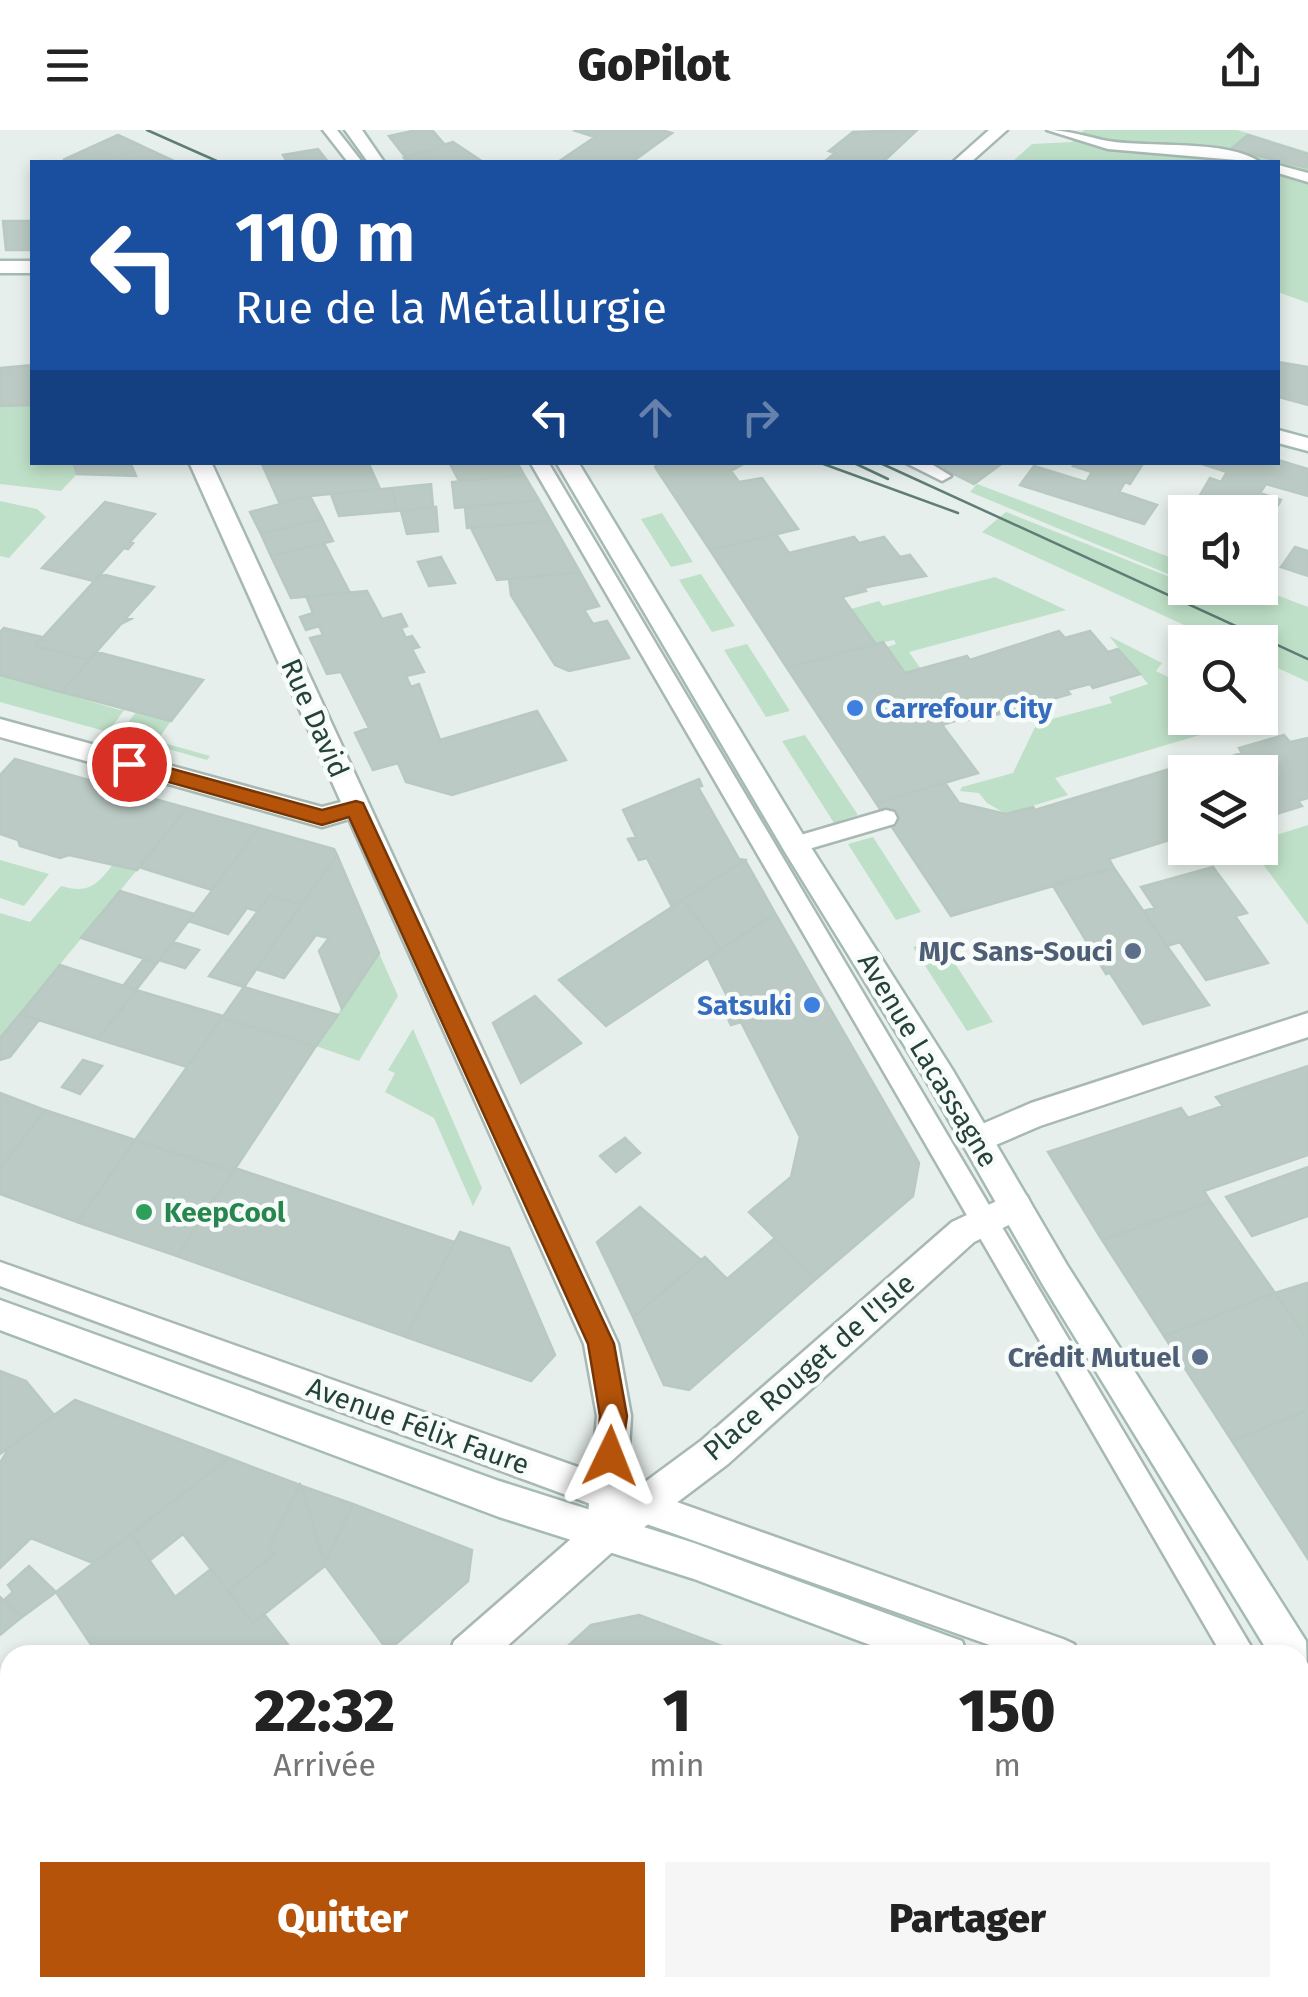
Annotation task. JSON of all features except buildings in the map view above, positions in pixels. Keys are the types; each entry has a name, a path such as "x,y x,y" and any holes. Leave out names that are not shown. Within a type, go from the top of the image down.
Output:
{"street":[{"path":"353,130 375,160"},
{"path":"963,160 999,130"},
{"path":"0,267 30,267"},
{"path":"1280,437 1308,444"},
{"name":"Rue David","path":"201,465 601,1344 614,1416 605,1534"},
{"name":"Avenue Lacassagne","path":"569,465 977,1140 1000,1214 1285,1645"},
{"path":"0,728 322,817 356,808"},
{"path":"977,1140 1031,1116 1308,1026"},
{"name":"Place Rouget de l'Isle","path":"479,1645 605,1534 715,1452 963,1232 1000,1214"},
{"name":"Avenue Félix Faure","path":"0,1315 498,1499 694,1560 921,1645"}],"lane":[{"path":"330,130 353,160"},
{"path":"1054,130 1108,144 1178,148 1242,160"},
{"path":"1280,170 1308,178"},
{"name":"Avenue Lacassagne","path":"541,465 1000,1214 1235,1645"},
{"path":"918,465 942,476"},
{"path":"796,846 886,818"},
{"name":"Avenue Félix Faure","path":"0,1274 607,1495 1035,1645"}],"green space":[{"path":"1084,130 1237,130 1308,152 1308,303 1280,293 1280,160 1014,160 1032,144 1072,142"},
{"path":"30,405 30,465 74,465 77,474 61,491 0,484 0,406"},
{"path":"977,484 1168,557 1168,574 970,492"},
{"path":"0,501 37,509 46,517 9,558 0,556"},
{"path":"1006,512 1168,576 1168,605 1278,605 1278,596 1308,607 1308,682 1278,668 1278,625 1184,625 982,532"},
{"path":"662,513 693,562 671,567 641,519"},
{"path":"701,574 735,626 712,632 679,580"},
{"path":"995,577 1066,610 909,652 921,669 905,673 887,647 896,644 894,640 876,644 851,609 879,601 883,606"},
{"path":"1109,636 1162,663 1156,671 1168,677 1168,735 1200,735 1055,778 1068,795 1006,814 979,793 960,791 962,787 1013,773 1037,723 1112,703 1109,697 1148,684"},
{"path":"747,644 790,711 766,717 724,650"},
{"path":"0,675 125,709 108,732 0,702"},
{"path":"136,712 171,721 157,741 210,756 207,760 119,735"},
{"path":"805,735 858,815 834,823 782,741"},
{"path":"1308,825 1308,925 1264,865 1278,865 1278,834"},
{"path":"873,837 921,912 896,920 848,844"},
{"path":"0,860 49,874 24,906 0,898"},
{"path":"114,863 137,870 0,1038 0,913 30,922 61,886 92,886"},
{"path":"939,939 993,1022 967,1031 913,947"},
{"path":"379,953 398,996 359,1061 316,1046"},
{"path":"413,1029 482,1188 473,1206 434,1118 385,1092 395,1073 388,1070"}],"tram line":[{"path":"147,130 214,160"},
{"path":"826,465 958,513"},
{"path":"858,465 888,479"},
{"path":"885,465 1308,659"}],"place":[{"name":"Carrefour City","path":"855,708"},
{"name":"MJC Sans-Souci","path":"1133,951"},
{"name":"Satsuki","path":"812,1005"},
{"name":"KeepCool","path":"144,1212"},
{"name":"Crédit Mutuel","path":"1200,1357"}],"route":[{"path":"129,764 322,817 356,808 601,1344 614,1416 610,1456"}]}
